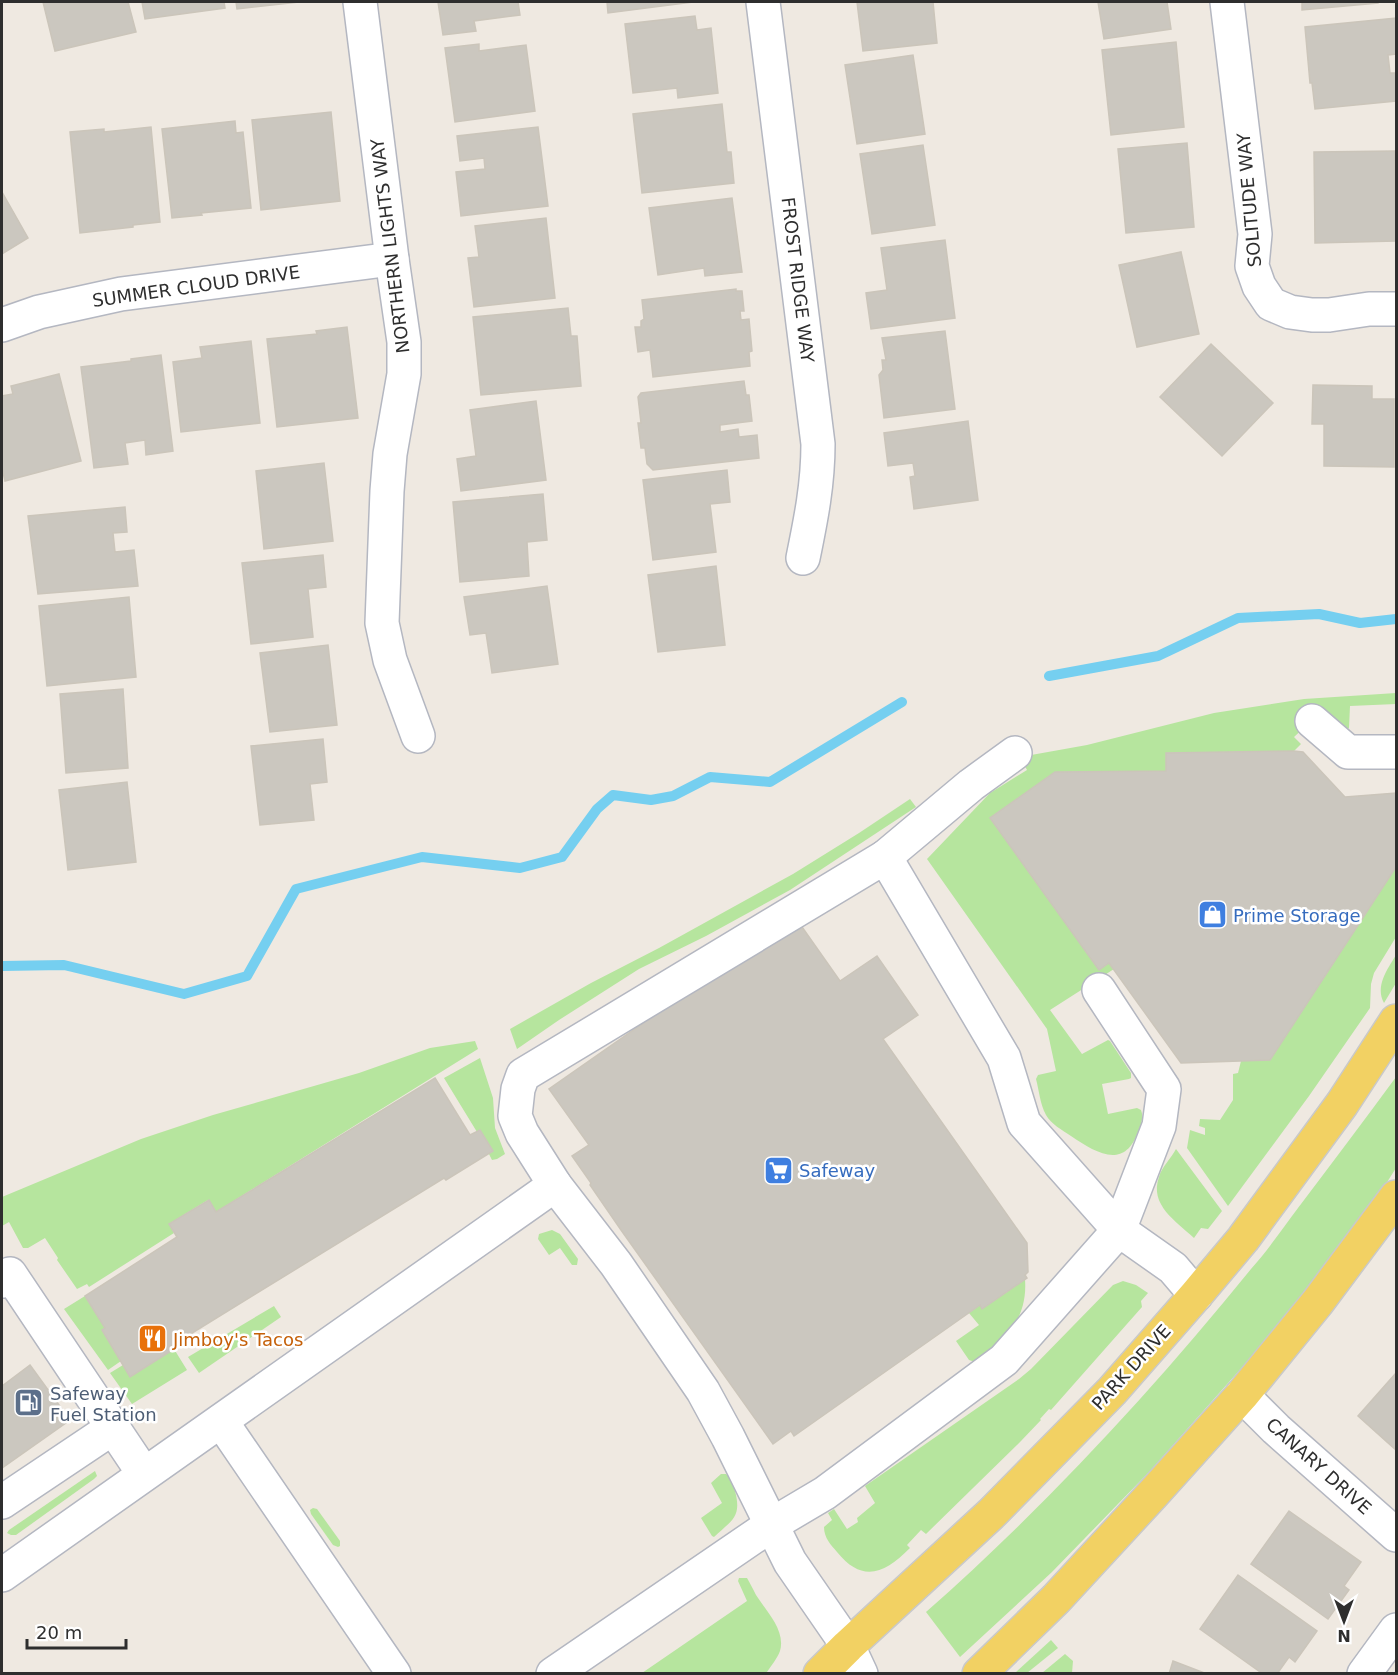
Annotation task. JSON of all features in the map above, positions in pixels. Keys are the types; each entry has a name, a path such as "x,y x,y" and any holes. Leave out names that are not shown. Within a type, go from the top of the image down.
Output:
{"main road":[{"name":"PARK DRIVE","path":"820,1674 854,1660 991,1514 1112,1390 1196,1295 1243,1239 1314,1143 1396,1021"},
{"path":"979,1674 1072,1581 1242,1395 1317,1303 1396,1197"}],"street":[{"name":"NORTHERN LIGHTS WAY","path":"360,2 404,342 404,374 390,454 387,491 382,623 390,660 418,736"},
{"name":"FROST RIDGE WAY","path":"763,2 818,444 815,500 803,558"},
{"name":"SOLITUDE WAY","path":"1227,2 1255,234 1252,266 1259,286 1271,304 1290,312 1329,315 1369,309 1396,309"},
{"name":"SUMMER CLOUD DRIVE","path":"2,325 39,312 121,294 392,259"},
{"path":"1312,721 1348,752 1396,752"},
{"path":"854,1660 790,1562 703,1390 616,1264 555,1185 522,1133 515,1116 518,1089 523,1075 885,857 1015,753"},
{"path":"885,857 1004,1058 1024,1123 1119,1230 1173,1268 1196,1295"},
{"path":"553,1674 771,1525 825,1493 1004,1360 1119,1230 1159,1126 1164,1089 1099,990"},
{"path":"2,1575 555,1185"},
{"path":"2,1281 10,1274 144,1474"},
{"name":"CANARY DRIVE","path":"1242,1395 1276,1429 1396,1535"},
{"path":"221,1421 394,1674"},
{"path":"2,1502 114,1427"},
{"path":"1364,1674 1396,1630"}],"green space":[{"path":"1396,693 1396,704 1350,706 1349,728 1346,731 1322,711 1294,737 1301,744 1294,751 1166,753 1166,771 1055,772 991,818 1114,969 1050,1010 1082,1054 1110,1041 1131,1073 1131,1078 1102,1084 1108,1114 1137,1108 1142,1113 1140,1127 1132,1144 1125,1151 1117,1155 1108,1155 1090,1148 1057,1127 1044,1111 1036,1079 1038,1075 1056,1071 1047,1029 927,859 990,793 1027,770 1020,757 1087,745 1214,713 1304,699"},
{"path":"910,799 916,807 790,890 706,936 639,969 517,1049 510,1029 793,874"},
{"path":"1396,867 1396,937 1374,973 1370,1008 1228,1206 1187,1148 1190,1130 1205,1135 1205,1128 1199,1126 1200,1119 1220,1120 1233,1100 1233,1074 1238,1073 1241,1061 1270,1060"},
{"path":"1396,955 1396,983 1384,1003 1381,984"},
{"path":"475,1041 478,1049 216,1212 208,1200 169,1224 174,1233 89,1287 87,1284 77,1289 45,1238 28,1248 23,1248 9,1222 2,1226 2,1197 141,1139 213,1115 359,1073 430,1048"},
{"path":"480,1058 493,1098 495,1128 505,1154 492,1160 489,1154 493,1151 480,1130 477,1132 444,1078"},
{"path":"1396,1077 1396,1168 1377,1198 1330,1261 1253,1355 1150,1471 1052,1572 960,1657 926,1612 1013,1532 1136,1404 1269,1247"},
{"path":"1176,1149 1222,1211 1208,1229 1201,1228 1194,1238 1166,1212 1158,1196 1160,1173"},
{"path":"552,1230 560,1234 578,1259 577,1265 572,1265 560,1248 549,1255 538,1239 539,1234"},
{"path":"1025,1279 1023,1306 1012,1328 986,1354 975,1362 969,1360 956,1341 979,1325 969,1313 980,1305 982,1309"},
{"path":"1123,1281 1136,1285 1148,1293 1141,1301 1142,1307 1021,1441 926,1534 921,1530 907,1545 910,1548 892,1564 883,1569 865,1571 847,1562 830,1544 825,1535 824,1527 832,1520 828,1513 834,1509 847,1529 858,1522 857,1518 875,1503 865,1486 1019,1379 1113,1285"},
{"path":"85,1296 105,1328 102,1330 121,1361 108,1370 64,1309"},
{"path":"274,1306 281,1317 199,1373 188,1357"},
{"path":"174,1349 187,1370 132,1404 110,1373 123,1365 131,1376"},
{"path":"95,1471 97,1476 94,1479 16,1535 7,1533 9,1530"},
{"path":"721,1474 726,1474 732,1481 737,1507 734,1517 714,1537 701,1518 722,1503 711,1483"},
{"path":"317,1509 340,1541 340,1546 333,1545 311,1514 310,1510"},
{"path":"739,1578 747,1578 778,1628 780,1651 765,1674 642,1673 747,1601 738,1581"},
{"path":"1051,1640 1058,1648 1027,1673 1015,1673"},
{"path":"1065,1654 1073,1661 1072,1673 1042,1673"}],"building":[{"path":"43,2 128,2 136,32 55,51"},
{"path":"142,2 224,2 225,8 145,19"},
{"path":"236,2 299,2 237,9"},
{"path":"438,2 518,2 520,15 474,21 476,31 443,35"},
{"path":"607,2 693,2 608,13"},
{"path":"857,2 933,2 937,43 863,51"},
{"path":"1098,2 1167,2 1171,29 1104,39"},
{"path":"1302,2 1378,2 1378,3 1302,10"},
{"path":"695,16 697,30 711,28 718,93 678,98 677,88 633,93 625,24"},
{"path":"1396,18 1396,54 1388,55 1390,73 1396,73 1396,101 1315,109 1312,83 1310,83 1305,27"},
{"path":"1176,42 1184,127 1111,135 1102,50"},
{"path":"479,44 479,51 526,45 535,111 455,122 445,48"},
{"path":"913,55 925,134 857,144 845,65"},
{"path":"722,104 727,152 731,152 734,183 642,193 633,114"},
{"path":"331,112 340,201 261,210 252,120"},
{"path":"235,121 236,133 243,132 251,208 172,218 162,129"},
{"path":"151,127 160,222 80,233 70,132 104,129 104,132"},
{"path":"538,127 548,206 461,216 456,172 485,169 484,158 460,161 457,136"},
{"path":"1187,143 1194,227 1126,233 1118,149"},
{"path":"923,145 935,225 872,234 860,154"},
{"path":"1395,151 1396,241 1315,243 1314,152"},
{"path":"2,192 28,238 2,254"},
{"path":"732,198 742,272 705,276 704,268 658,275 649,208"},
{"path":"546,218 555,298 474,307 468,258 479,257 475,226"},
{"path":"945,240 955,318 871,329 866,293 887,290 881,248"},
{"path":"1181,252 1199,334 1137,347 1119,265"},
{"path":"736,289 736,291 742,291 744,311 740,311 741,320 749,319 752,351 749,352 750,366 653,377 650,350 638,352 635,327 641,327 641,321 644,319 642,300"},
{"path":"568,308 571,336 577,336 581,386 481,395 473,317"},
{"path":"347,327 358,418 277,427 267,339 317,334 316,331"},
{"path":"945,331 955,409 884,418 879,375 883,370 882,360 886,360 882,338"},
{"path":"251,341 260,423 181,432 173,362 202,358 200,347"},
{"path":"1211,344 1273,403 1222,456 1160,397"},
{"path":"161,355 173,451 146,455 145,440 125,443 128,464 94,468 81,367"},
{"path":"59,374 81,461 5,481 2,468 2,396 13,394 11,386"},
{"path":"744,381 746,395 749,395 752,421 720,425 720,432 738,429 739,437 757,435 759,458 653,470 647,464 645,448 641,448 638,423 641,423 638,397 641,393"},
{"path":"1313,385 1372,386 1372,399 1394,399 1394,467 1324,466 1324,424 1312,424"},
{"path":"536,401 546,480 461,491 457,459 476,456 470,410"},
{"path":"968,421 978,500 914,509 910,477 915,476 913,463 888,466 884,433"},
{"path":"324,463 333,541 264,549 256,471"},
{"path":"727,470 730,502 710,504 716,552 653,560 643,480"},
{"path":"543,494 547,540 527,542 529,576 460,582 453,502"},
{"path":"125,507 127,532 113,533 115,552 134,550 138,586 38,594 28,516"},
{"path":"323,555 326,587 308,589 313,637 251,644 242,563"},
{"path":"716,566 725,645 658,652 648,575"},
{"path":"547,586 558,664 492,673 486,633 470,635 464,597"},
{"path":"129,597 136,677 47,686 39,606"},
{"path":"328,645 337,725 270,732 260,653"},
{"path":"123,689 128,768 66,773 60,694"},
{"path":"323,739 327,782 310,784 314,820 260,825 251,746"},
{"name":"Prime Storage","path":"1303,752 1345,797 1396,793 1396,867 1270,1060 1181,1063 1109,963 1099,970 990,818 1055,772 1166,771 1166,753"},
{"path":"127,782 136,862 68,870 59,790"},
{"name":"Safeway","path":"795,917 840,981 877,956 918,1015 883,1039 1027,1243 1028,1272 1025,1275 1027,1278 982,1309 980,1305 794,1436 791,1431 773,1444 590,1185 591,1183 572,1156 589,1145 549,1089"},
{"path":"435,1078 470,1135 480,1130 493,1151 446,1180 444,1178 171,1346 174,1349 130,1377 102,1330 105,1328 85,1296 177,1237 169,1224 209,1200 216,1212"},
{"name":"Safeway Fuel Station","path":"30,1365 70,1420 2,1468 2,1386"},
{"path":"1396,1373 1396,1450 1358,1416"},
{"path":"1289,1511 1361,1562 1344,1586 1349,1590 1328,1619 1251,1564"},
{"path":"1238,1575 1317,1631 1295,1662 1289,1657 1277,1674 1263,1674 1200,1629"},
{"path":"1173,1661 1207,1674 1169,1674"}],"waterway":[{"path":"1049,676 1158,656 1238,618 1319,614 1360,623 1396,619"},
{"path":"2,966 64,965 184,994 247,976 296,889 422,857 520,868 562,857 597,809 613,795 651,800 673,796 710,777 770,782 902,702"}],"place":[{"name":"Prime Storage","path":"1212,915"},
{"name":"Safeway","path":"778,1170"},
{"name":"Jimboy's Tacos","path":"152,1339"},
{"name":"Safeway Fuel Station","path":"29,1403"}]}
